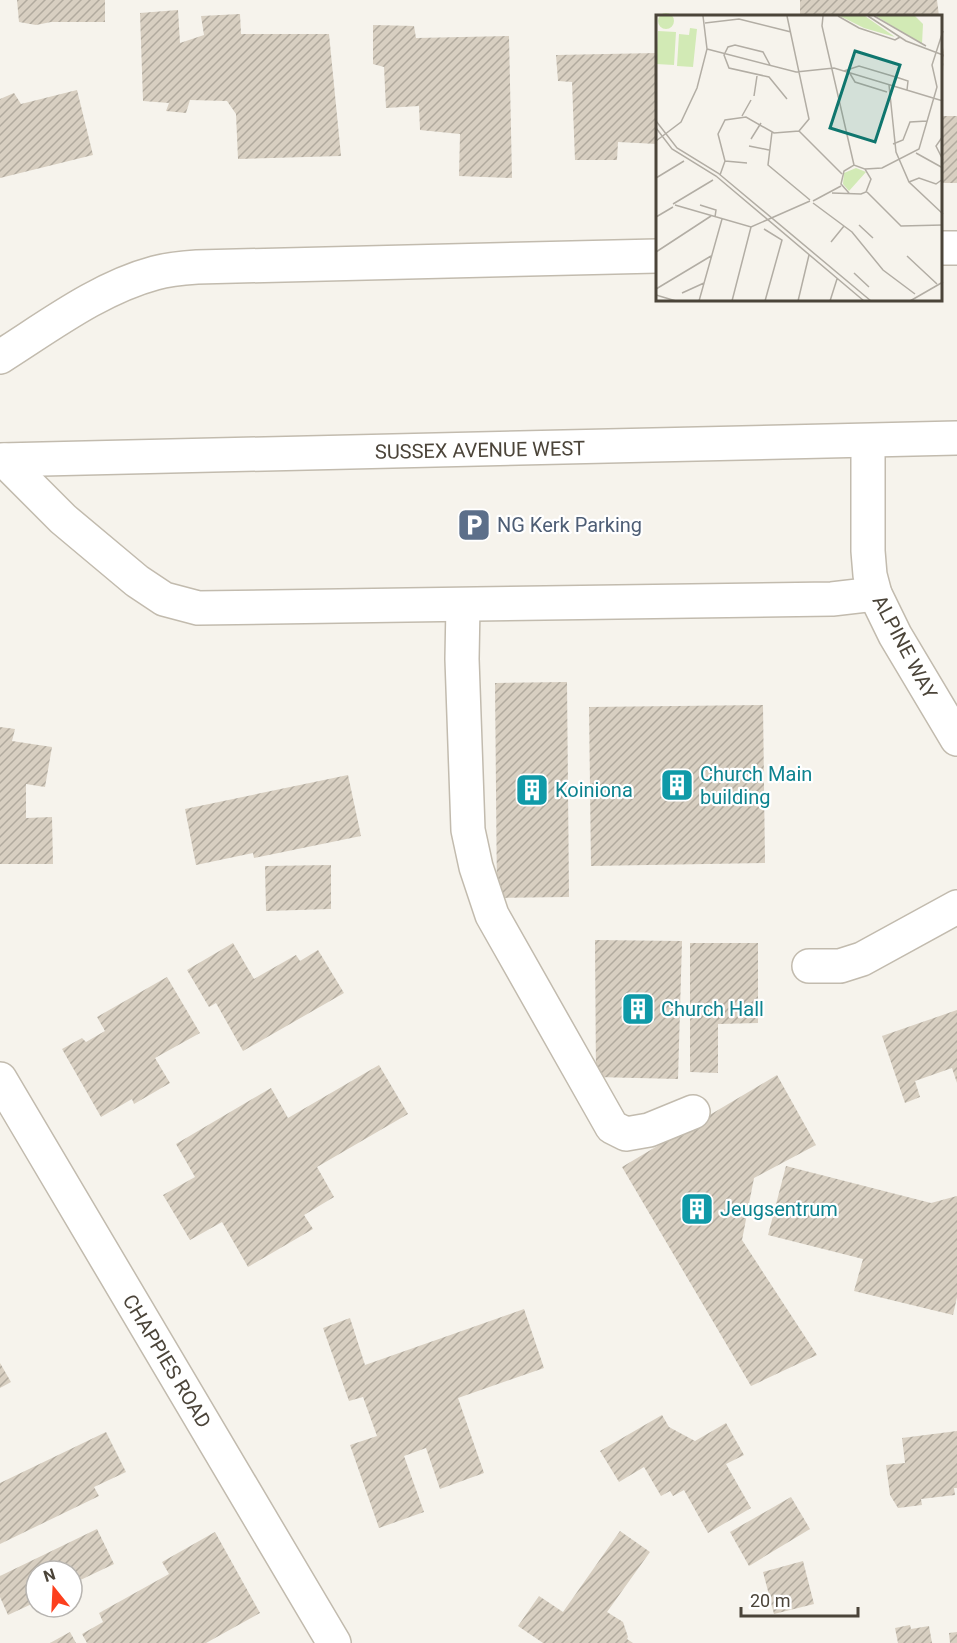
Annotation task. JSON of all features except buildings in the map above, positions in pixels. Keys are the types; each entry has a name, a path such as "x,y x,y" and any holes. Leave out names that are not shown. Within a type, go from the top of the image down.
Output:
{"street":[{"path":"0,357 122,284 168,269 656,255"},
{"name":"SUSSEX AVENUE WEST","path":"2,460 957,438"},
{"name":"ALPINE WAY","path":"868,441 868,551 870,575 875,594 957,739"},
{"name":"SUSSEX AVENUE WEST","path":"2,460 63,519 156,595 176,603 208,609 832,599 875,594"},
{"path":"463,605 462,659 468,830 476,867 492,915 612,1127 626,1134 649,1130 693,1112"},
{"path":"809,966 840,966 862,959 957,907"},
{"name":"CHAPPIES ROAD","path":"0,1079 334,1643"}],"place":[{"name":"NG Kerk Parking","path":"474,525"},
{"name":"Church Main building","path":"677,785"},
{"name":"Koiniona","path":"532,790"},
{"name":"Church Hall","path":"638,1009"},
{"name":"Jeugsentrum","path":"697,1209"}]}
